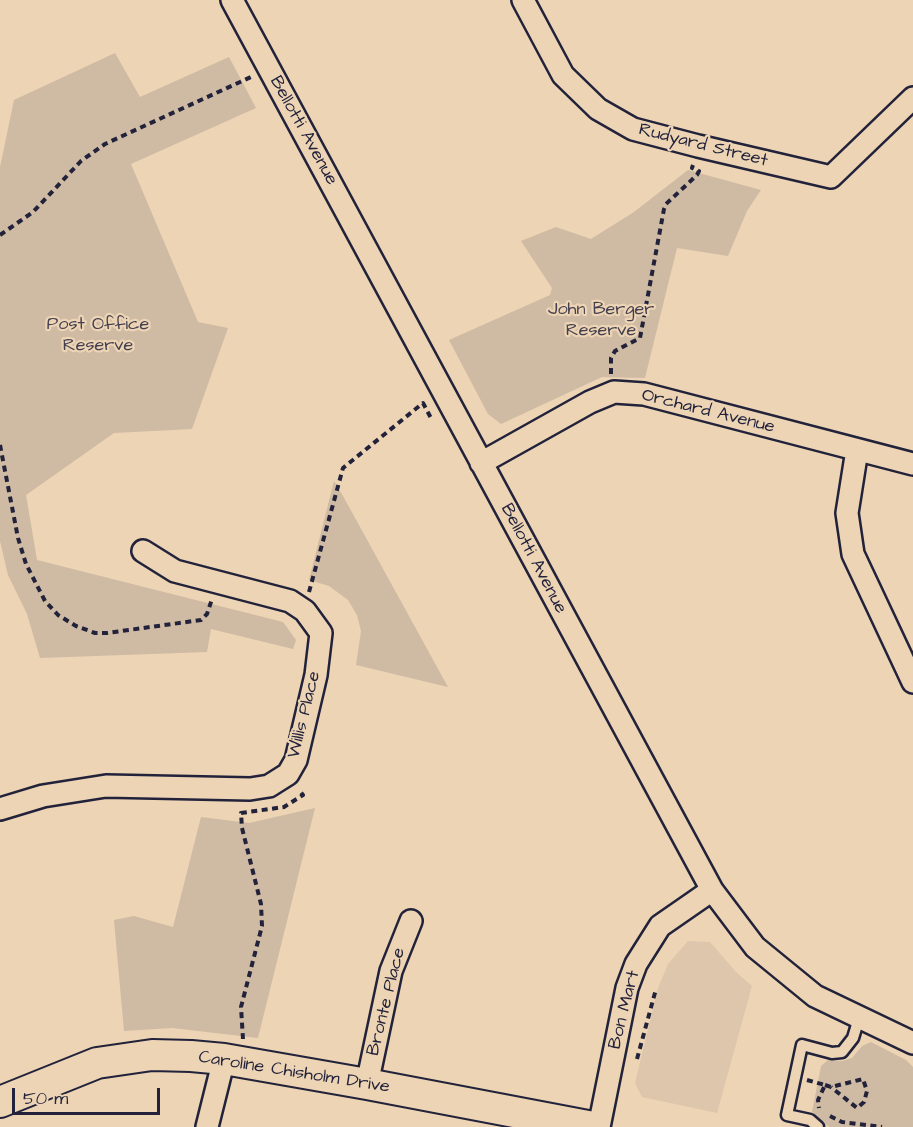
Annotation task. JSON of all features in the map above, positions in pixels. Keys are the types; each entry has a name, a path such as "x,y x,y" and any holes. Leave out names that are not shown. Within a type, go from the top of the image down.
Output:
{"main road":[{"name":"Caroline Chisholm Drive","path":"0,1102 97,1063 152,1055 234,1049 367,1084 593,1127"}],"street":[{"name":"Bellotti Avenue","path":"232,0 438,377 481,463 712,890 738,927 781,970 815,996 913,1043"},
{"name":"Rudyard Street","path":"523,0 563,75 598,109 633,129 698,146 831,177 913,98"},
{"name":"Orchard Avenue","path":"481,463 590,402 614,392 644,394 913,464"},
{"path":"857,450 847,513 853,554 913,682"},
{"path":"143,551 175,571 216,584 290,602 305,611"},
{"name":"Willis Place","path":"0,808 43,796 106,786 250,789 270,786 288,774 296,760 316,675 321,633 305,611"},
{"name":"Bon Mart","path":"599,1127 627,988 636,964 660,926 712,890"},
{"name":"Bronte Place","path":"367,1084 391,971 411,921"},
{"path":"207,1127 234,1049"}],"lane":[{"path":"818,1127 810,1120 787,1115 802,1045 832,1053 842,1052 853,1038 859,1018"}],"path":[{"path":"0,235 33,212 81,160 105,144 246,80"},
{"path":"614,392 610,380 611,358 615,351 640,338 664,209 666,204 698,175 699,171 692,168 698,146"},
{"path":"305,611 343,468 423,403 432,420"},
{"path":"0,445 18,538 26,564 45,601 58,615 76,626 95,633 201,620 207,614 216,584"},
{"path":"234,1049 241,1007 262,926 261,904 242,828 241,813"},
{"path":"638,1059 656,989"},
{"path":"795,1077 831,1087 857,1108 864,1102 867,1091 863,1080 831,1087"},
{"path":"825,1085 818,1100 823,1113 842,1122 882,1127"}],"shaded area":[{"path":"688,941 710,942 736,972 752,986 717,1113 642,1097 635,1083 658,988 668,964"}],"green space":[{"name":"Post Office Reserve","path":"115,53 140,97 229,57 256,108 131,164 198,322 228,328 192,429 114,433 26,495 37,560 283,622 296,640 293,649 211,629 207,652 40,658 27,614 8,575 0,541 0,167 14,100"},
{"name":"John Berger Reserve","path":"688,170 761,190 747,211 728,256 677,248 645,378 602,377 501,424 488,414 449,340 550,295 552,288 521,241 556,227 591,239 634,212"},
{"path":"334,481 448,687 356,665 361,631 357,615 348,600 329,586 309,580"},
{"path":"315,808 258,1038 172,1028 124,1031 114,920 134,916 173,927 201,817 249,823"},
{"path":"871,1042 906,1060 913,1067 913,1127 829,1127 812,1112 821,1066 828,1060 842,1061 852,1058 862,1046"}]}
